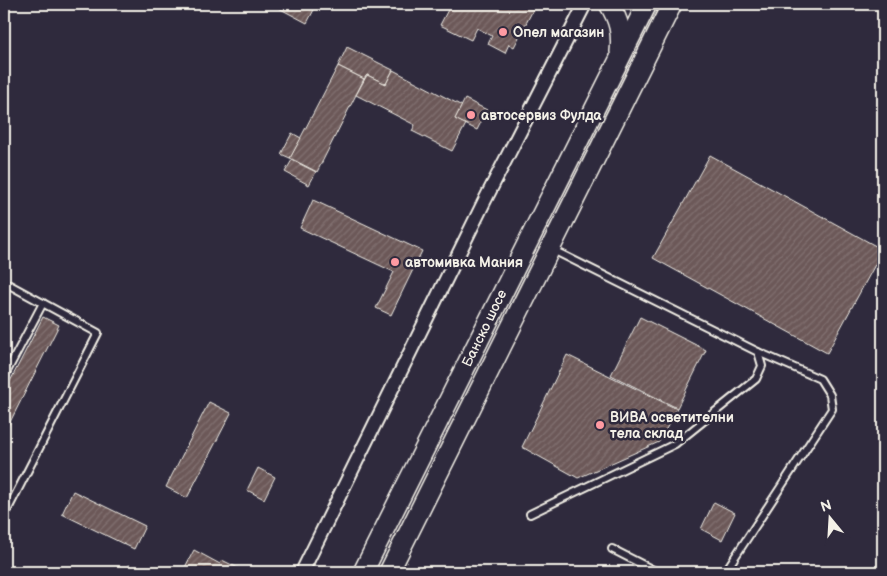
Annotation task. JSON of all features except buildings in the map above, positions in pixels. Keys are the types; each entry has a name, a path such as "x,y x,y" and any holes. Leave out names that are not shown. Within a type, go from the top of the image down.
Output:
{"main road":[{"path":"609,4 620,27 619,60"},
{"name":"Банско шосе","path":"363,572 647,4"},
{"name":"Банско шосе","path":"389,572 672,4"}],"street":[{"path":"302,572 484,202 585,4"}],"lane":[{"path":"550,248 758,352 820,379 830,395 832,409 725,572"},
{"path":"4,282 98,333 4,517"},
{"path":"4,377 43,303"},
{"path":"530,514 674,444 756,379 762,366 758,352"},
{"path":"612,549 657,572"}],"place":[{"name":"Опел магазин","path":"503,32"},
{"name":"автосервиз Фулда","path":"471,115"},
{"name":"автомивка Мания","path":"395,262"},
{"name":"ВИВА осветителни тела склад","path":"600,425"}]}
